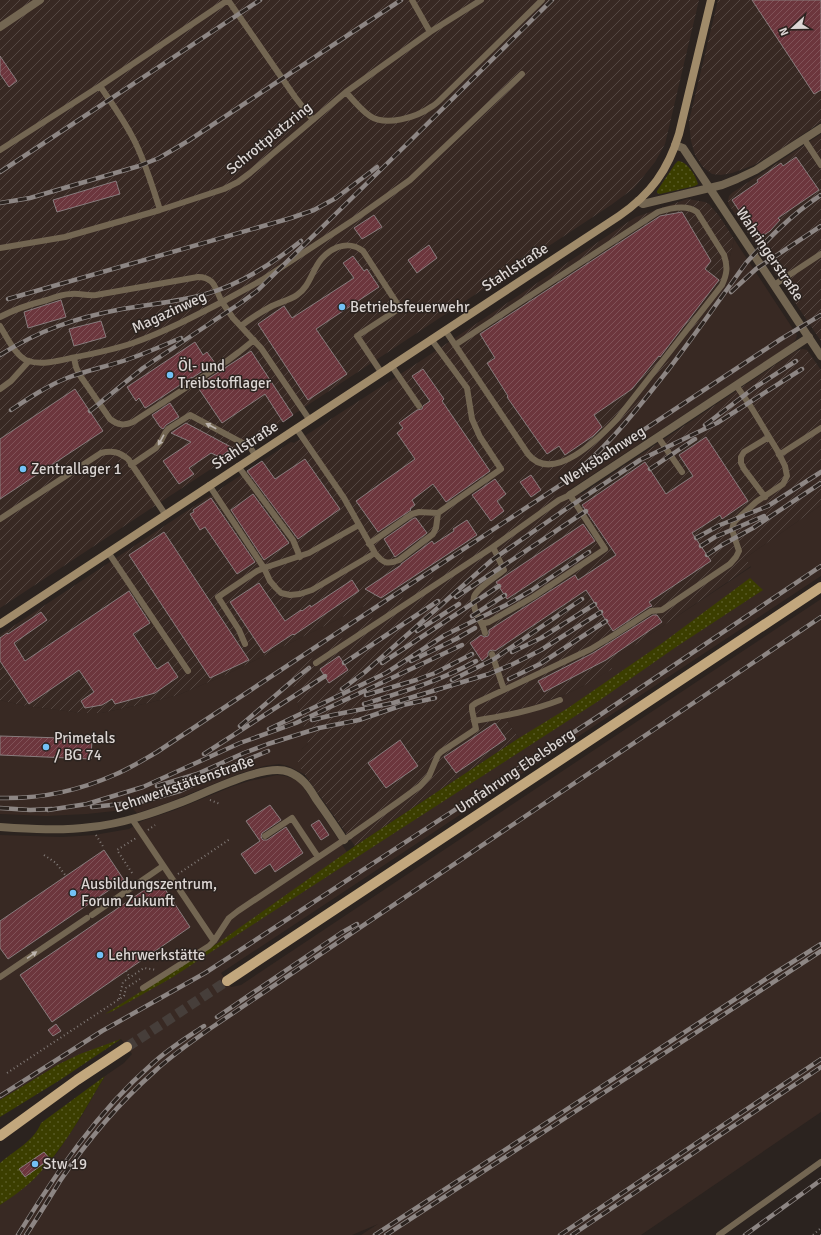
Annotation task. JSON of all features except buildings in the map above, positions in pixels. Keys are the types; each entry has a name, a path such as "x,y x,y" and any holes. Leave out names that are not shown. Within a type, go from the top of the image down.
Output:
{"main road":[{"name":"Umfahrung Ebelsberg","path":"226,981 821,587"},
{"path":"0,1136 64,1089 127,1047"}],"street":[{"path":"0,27 40,0"},
{"name":"Stahlstraße","path":"0,624 638,202 661,176 668,164 675,145 711,0"},
{"path":"638,202 643,204 722,185 737,179 756,170 821,128"},
{"name":"Wahringerstraße","path":"675,145 683,148 821,356"},
{"name":"Werksbahnweg","path":"570,495 809,337"},
{"name":"Lehrwerkstättenstraße","path":"0,828 91,827 132,819 237,780 262,772 277,770 288,771 296,775 305,783 344,840"}],"lane":[{"path":"0,150 100,86 228,0 313,120"},
{"path":"412,0 430,32"},
{"name":"Schrottplatzring","path":"0,248 65,237 160,210 224,189 238,182 346,92 430,32 481,0"},
{"path":"346,92 364,111 377,119 386,121 396,120 421,113 432,107 441,99 542,0"},
{"path":"0,317 11,311 65,294 89,296 198,277 205,277 210,280 222,302 268,276 355,219 410,180 522,74"},
{"path":"100,86 117,110 136,143 148,171 160,210"},
{"path":"804,139 821,164"},
{"path":"445,330 455,345 533,460 539,463 549,464 560,462 571,458 584,450 602,435 617,419 722,285 728,270 727,263 697,212 693,209 688,208 658,212 455,345"},
{"path":"241,326 271,306 296,297 302,292 315,267 326,254 343,245 358,247 363,251 400,308 357,336 381,372"},
{"path":"774,285 821,254"},
{"name":"Magazinweg","path":"29,361 47,362 74,358 134,343 157,334 222,302 233,318 261,348 309,420"},
{"path":"0,326 18,353 29,361 11,381 0,389"},
{"path":"369,544 412,514 419,512 438,513 501,469 476,430 470,412 467,388 432,339"},
{"path":"74,358 79,374 110,419 115,423 127,425 227,361 254,340"},
{"path":"391,365 419,406"},
{"path":"143,988 208,946 214,941 225,922 238,911 344,840 420,786 429,776 438,755 476,729 472,706 476,703 590,649 651,611 662,610 730,564 739,551 732,530 734,522 756,502 783,484 787,476 785,466 769,437 736,385"},
{"path":"132,464 156,448 164,433 168,429 190,415 250,446 256,455"},
{"path":"296,428 344,498 375,554 386,563 398,560 433,534 436,528 438,513"},
{"path":"779,455 821,428"},
{"path":"658,437 682,472"},
{"path":"765,496 744,469 741,463 741,457 744,452 769,437"},
{"path":"0,520 101,453 115,451 128,459 132,464 165,514"},
{"path":"238,466 293,540 300,557"},
{"path":"209,485 264,568 270,581 282,593 290,595 300,594 312,590 375,554"},
{"path":"482,623 489,622 533,597 605,549 570,495"},
{"name":"Werksbahnweg","path":"316,663 493,546 559,500 570,495"},
{"path":"245,644 239,630 218,597 264,568 300,557 359,525"},
{"path":"485,632 474,605 474,597 477,591 504,570 493,546"},
{"path":"108,552 188,671"},
{"path":"492,654 504,690"},
{"path":"474,721 522,712 542,707 560,700"},
{"path":"265,836 292,818 318,857"},
{"path":"132,819 214,941"},
{"path":"0,977 163,866"},
{"path":"719,1235 821,1162"}],"path":[{"path":"132,873 117,850 155,825"},
{"path":"95,832 104,848"},
{"path":"172,878 230,839"},
{"path":"44,856 56,863 66,876"},
{"path":"119,1000 123,982 144,968 161,971 156,975"},
{"path":"126,971 130,978"},
{"path":"7,1073 119,1000 124,996 126,988 144,977"},
{"path":"813,1235 821,1228"}],"shaded area":[{"path":"0,0 699,0 665,144 655,162 634,188 611,205 0,608"},
{"path":"718,0 821,0 821,122 754,165 732,173 721,175 712,174 703,167 695,155 691,141 689,121"},
{"path":"821,134 821,341 729,205 728,201 729,196 732,193"},
{"path":"678,161 685,163 688,166 698,184 660,194 657,193 657,191"},
{"path":"687,199 709,204 720,217 734,239 723,287 639,401 586,457 559,479 395,591 223,676 178,695 101,713 82,713 26,706 0,700 0,635 291,442 294,443 419,362 636,217"},
{"path":"734,239 797,335 796,339 792,344 569,490 564,489 290,673 308,744 302,749 301,769 306,775 288,766 279,764 264,766 238,774 167,803 137,813 133,809 87,814 46,816 0,814 0,700 26,706 82,713 101,713 178,695 223,676 395,591 559,479 586,457 723,287"},
{"path":"803,349 807,350 821,370 821,505 745,558 751,566 608,663 612,669 564,695 528,707 502,713 519,738 355,846 301,769 298,762 302,749 308,744 290,673 564,489 582,494 796,351"},
{"path":"821,505 821,576 221,973 231,987 241,985 821,599 821,1112 641,1235 361,1235 378,1224 352,1235 0,1235 0,1205 32,1181 45,1167 57,1153 81,1117 105,1076 124,1063 132,1054 121,1039 59,1064 0,1100 0,835 61,837 94,835 129,829 142,821 175,810 231,787 249,781 277,775 294,779 301,784 347,852 519,738 502,713 528,707 564,695 583,686 611,669 607,663 751,567 745,558"},
{"path":"750,578 763,590 676,647 600,700 173,977 105,1014 218,943 355,846 519,738 568,708 661,644"},
{"path":"121,1039 60,1080 0,1117 0,1100 59,1064 80,1054"},
{"path":"105,1076 72,1131 53,1157 32,1181 0,1205 0,1163 24,1145 34,1135 41,1123"}],"tunnel":[{"path":"127,1047 227,981"}],"railway":[{"path":"0,172 260,0"},
{"path":"0,203 30,198 139,166 159,158 188,141 401,0"},
{"path":"90,411 143,368 257,291 552,0"},
{"path":"8,299 291,218 314,210 336,198 377,167"},
{"path":"583,466 628,420 688,344 746,263 791,218 821,195"},
{"path":"731,292 756,269 821,226"},
{"path":"0,355 44,332 89,316 185,299 219,290 256,272 279,258 301,241"},
{"path":"0,798 29,797 72,790 120,773 157,752 781,339 821,315"},
{"path":"11,410 45,388 67,378 136,357 181,338"},
{"path":"705,425 754,388 796,361"},
{"path":"342,689 365,672 492,560 640,460 717,423 802,369"},
{"path":"650,469 695,439"},
{"path":"696,538 720,525 768,506 821,472"},
{"path":"707,555 753,528 821,483"},
{"path":"456,597 586,511"},
{"path":"701,546 715,537 764,516"},
{"path":"269,729 386,673 445,635 506,605 532,590 589,552"},
{"path":"0,1096 102,1031 205,973 597,717 821,566"},
{"path":"382,663 499,586"},
{"path":"472,616 505,595"},
{"path":"452,680 494,659 582,599"},
{"path":"344,663 438,601"},
{"path":"417,631 459,604"},
{"path":"512,652 541,638 595,604"},
{"path":"312,720 393,703 489,674 541,650 601,612"},
{"path":"26,1235 60,1181 92,1137 116,1109 142,1083 174,1055 208,1030 821,617"},
{"path":"509,679 540,664 606,621"},
{"path":"411,661 475,628"},
{"path":"48,810 87,804 143,787 240,743 296,723 462,645"},
{"path":"366,695 435,673 472,654"},
{"path":"364,704 435,680 476,661"},
{"path":"240,726 309,668"},
{"path":"204,754 325,676"},
{"path":"157,786 197,774 268,744 319,728 359,720 403,705 435,698"},
{"path":"92,807 140,802 180,791 268,751"},
{"path":"0,808 30,810 52,809"},
{"path":"217,1017 341,933 357,924"},
{"path":"375,1235 821,944"},
{"path":"386,1235 821,951"},
{"path":"18,1235 63,1166 95,1123 113,1102 158,1059 204,1026"},
{"path":"560,1235 821,1059"},
{"path":"572,1235 821,1067"},
{"path":"745,1235 821,1180"}],"place":[{"name":"Betriebsfeuerwehr","path":"342,307"},
{"name":"Öl- und Treibstofflager","path":"170,375"},
{"name":"Zentrallager 1","path":"23,469"},
{"name":"Primetals / BG 74","path":"46,747"},
{"name":"Ausbildungszentrum, Forum Zukunft","path":"73,893"},
{"name":"Lehrwerkstätte","path":"100,955"},
{"name":"Stw 19","path":"35,1164"}]}
